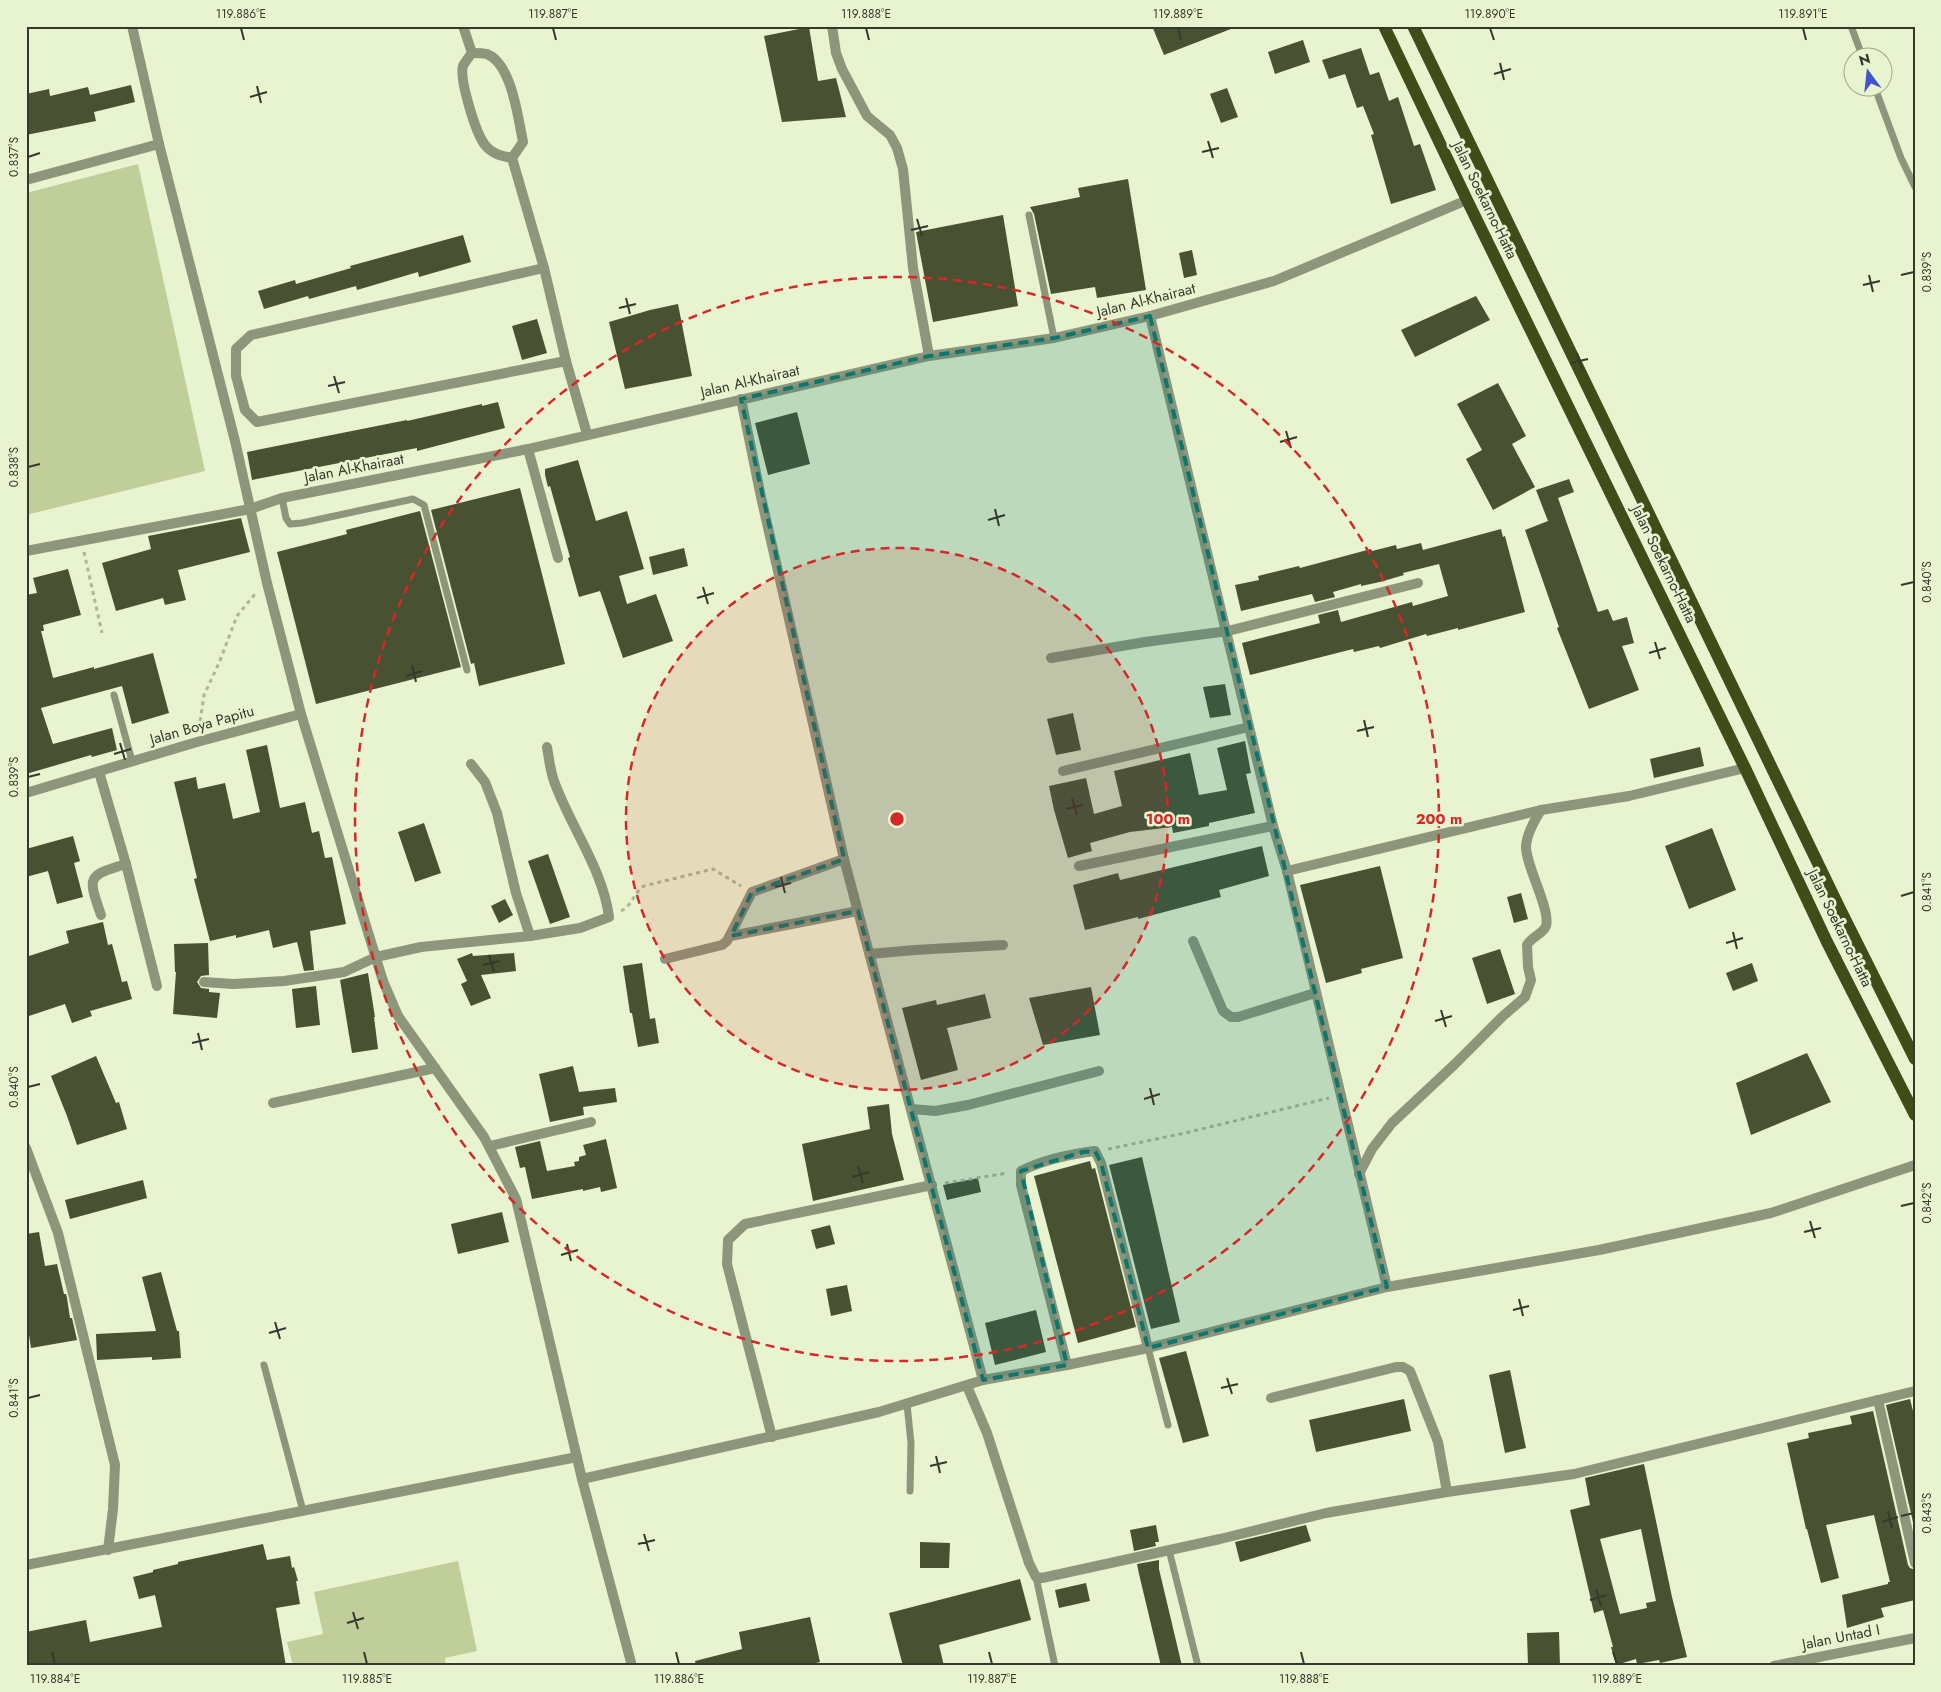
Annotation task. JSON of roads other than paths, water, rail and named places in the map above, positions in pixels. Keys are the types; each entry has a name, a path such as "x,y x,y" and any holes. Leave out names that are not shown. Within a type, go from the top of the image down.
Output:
{"main road":[{"name":"Jalan Soekarno-Hatta","path":"1384,26 1745,768 1827,942 1915,1115"},
{"name":"Jalan Soekarno-Hatta","path":"1413,26 1832,892 1915,1059"}],"street":[{"path":"132,26 159,144 232,432 266,583 301,714 383,981 398,1016 490,1146 516,1200 582,1479 632,1666"},
{"path":"463,26 472,53"},
{"path":"832,26 836,53 842,69 867,116 890,135 903,170 913,268 929,356"},
{"path":"472,53 487,54 500,63 507,78 523,142 512,158"},
{"path":"472,53 463,66 462,80 474,122 484,144 497,155 512,158"},
{"path":"26,180 159,144"},
{"path":"512,158 544,268 566,361 588,434"},
{"name":"Jalan Al-Khairaat","path":"26,551 81,539 250,509 282,498 528,449 929,356 1054,338 1150,316 1274,281 1467,200"},
{"path":"544,268 251,335 236,349 236,376 245,410 257,422 566,361"},
{"path":"1150,316 1228,631 1273,826 1287,871 1386,1288"},
{"path":"741,399 844,859 983,1380"},
{"path":"528,449 558,558"},
{"path":"1051,658 1145,642 1228,631 1418,583"},
{"name":"Jalan Boya Papitu","path":"26,793 197,742 301,714"},
{"path":"1063,771 1249,727"},
{"path":"204,982 233,984 292,980 344,972 376,957 421,947 530,936 580,928 609,917 607,901 594,867 553,779 547,747"},
{"path":"471,764 485,782 496,813 516,893 530,936"},
{"path":"1287,871 1540,810 1629,796 1745,768"},
{"path":"99,772 126,864 157,986"},
{"path":"1359,1174 1372,1149 1392,1123 1455,1064 1502,1016 1525,997 1531,980 1526,948 1529,942 1544,930 1547,924 1526,848 1530,828 1540,810"},
{"path":"1079,866 1273,826"},
{"path":"665,960 722,944 731,936 752,892 844,859"},
{"path":"101,915 92,890 93,879 96,874 126,864"},
{"path":"731,936 858,911"},
{"path":"1193,941 1223,1011 1231,1017 1238,1017 1315,994"},
{"path":"870,954 1004,945"},
{"path":"273,1103 435,1068"},
{"path":"912,1109 935,1111 968,1105 1099,1071"},
{"path":"490,1146 590,1122"},
{"path":"26,1148 58,1233 115,1465 113,1509 108,1550"},
{"path":"1067,1365 1021,1185 1021,1171 1032,1166 1083,1152 1096,1151 1101,1163 1148,1348"},
{"path":"582,1479 772,1437 907,1404 983,1380 1148,1348 1386,1288 1599,1250 1771,1213 1915,1165"},
{"path":"772,1437 727,1264 728,1240 744,1224 932,1184"},
{"path":"1271,1398 1396,1367 1410,1371 1438,1442 1447,1492"},
{"path":"967,1386 987,1433 1029,1564 1036,1577 1049,1578 1326,1513 1447,1492 1574,1474 1915,1391"},
{"path":"1878,1400 1915,1563"},
{"path":"26,1565 577,1457"},
{"name":"Jalan Untad I","path":"1774,1666 1915,1638"}],"lane":[{"path":"1851,26 1859,48"},
{"path":"1878,98 1901,158 1915,187"},
{"path":"1029,215 1054,338"},
{"path":"282,498 286,518 290,524 413,499 424,505 467,670"},
{"path":"114,695 132,761"},
{"path":"1148,1348 1168,1425"},
{"path":"264,1365 303,1511"},
{"path":"907,1404 911,1443 910,1491"},
{"path":"1168,1550 1198,1666"},
{"path":"1036,1577 1055,1666"}]}
